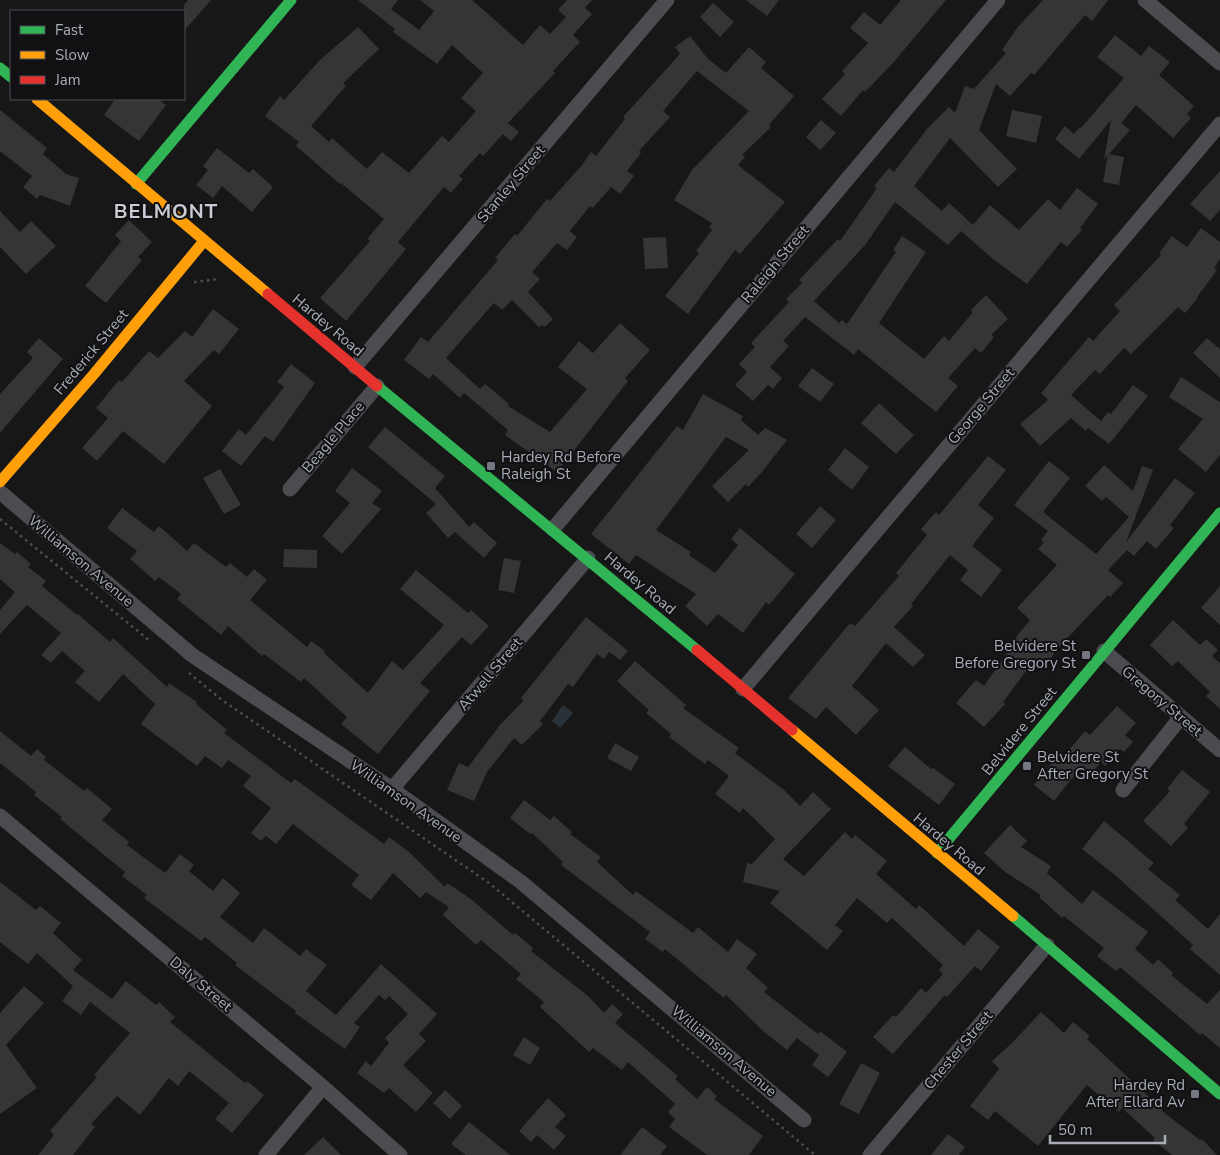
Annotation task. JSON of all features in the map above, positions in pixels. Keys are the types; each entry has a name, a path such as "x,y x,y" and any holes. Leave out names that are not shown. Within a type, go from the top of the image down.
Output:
{"main road":[{"path":"136,184 291,0"},
{"path":"0,68 10,76"},
{"name":"Hardey Road","path":"38,100 377,386 588,558 1220,1094"},
{"name":"Frederick Street","path":"0,482 94,374 204,241"},
{"name":"Belvidere Street","path":"937,853 1220,513"}],"street":[{"name":"Stanley Street","path":"355,367 667,0"},
{"name":"Raleigh Street","path":"553,530 998,0"},
{"path":"1145,0 1220,63"},
{"name":"George Street","path":"743,689 1220,124"},
{"name":"Beagle Place","path":"290,489 377,386"},
{"name":"Williamson Avenue","path":"0,492 192,655 392,790 521,882 804,1120"},
{"name":"Atwell Street","path":"392,790 588,558"},
{"name":"Gregory Street","path":"1104,651 1220,750"},
{"path":"1123,790 1181,717"},
{"name":"Daly Street","path":"0,816 323,1087 400,1155"},
{"name":"Chester Street","path":"870,1155 1046,945"},
{"path":"266,1155 323,1087"}],"path":[{"path":"0,519 153,644"},
{"path":"184,669 230,706 489,883 815,1155"}],"shaded area":[{"path":"563,705 573,713 560,728 552,721"}],"building":[{"path":"188,0 211,0 185,30 184,5"},
{"path":"358,0 398,0 391,9 419,30 434,11 420,0 472,0 523,45 540,25 550,34 566,17 558,10 567,0 592,0 585,8 592,14 573,35 580,42 553,71 555,73 508,123 519,132 511,141 503,134 483,156 480,153 459,176 463,179 451,193 444,187 398,242 406,249 346,321 320,298 370,241 367,239 384,219 296,146 299,142 265,116 280,96 284,100 319,61 358,27 379,49 343,83 346,86 311,126 329,142 332,138 367,169 382,152 409,173 442,136 449,142 476,111 461,98 483,73 452,45 437,64 393,32 395,29"},
{"path":"746,0 779,0 767,16"},
{"path":"901,0 946,0 892,64 865,92 863,90 841,116 822,99 845,74 842,71 868,43 850,28 864,12 880,25"},
{"path":"1043,0 1108,0 1092,21 1085,15 1034,75 1031,73 1010,96 996,84 979,130 1017,169 998,187 950,138 914,186 942,211 949,203 973,225 990,205 1019,230 1048,199 1060,210 1077,188 1098,204 1080,228 1082,230 1067,247 1061,242 1027,284 993,259 961,231 948,245 895,202 865,245 814,301 839,323 842,320 847,324 896,252 893,250 902,236 926,252 879,323 924,359 944,336 949,341 973,312 971,310 986,295 1008,319 991,335 994,337 981,353 975,348 948,378 958,386 936,412 858,349 854,355 805,317 783,341 789,346 770,367 782,378 773,389 768,385 753,401 735,385 747,372 739,364 755,347 751,343 789,302 786,299 802,283 799,280 838,239 840,241 877,188 874,186 889,168 894,172 927,129 949,107 955,113 965,86 974,89 1006,53 1002,50 1017,28"},
{"path":"713,3 734,22 720,37 700,17"},
{"path":"1115,35 1141,56 1149,46 1170,62 1159,75 1194,106 1187,114 1191,118 1173,138 1136,105 1121,123 1130,130 1109,154 1124,157 1119,185 1103,182 1108,155 1104,160 1111,120 1079,159 1055,139 1065,126 1074,134 1081,128 1124,78 1097,57"},
{"path":"690,36 708,59 726,73 749,47 766,62 761,68 794,96 769,125 771,127 742,155 745,157 738,165 785,202 740,254 735,250 688,314 665,296 699,253 696,251 712,230 709,227 712,223 674,200 692,170 749,111 697,71 663,111 670,117 639,151 641,153 627,171 634,176 620,194 611,187 593,208 590,206 570,231 577,237 567,250 557,243 532,272 540,279 528,292 553,319 545,327 542,325 539,327 512,300 502,310 494,303 446,358 480,389 485,384 509,404 508,406 550,432 587,389 558,367 579,341 593,353 620,323 650,350 625,378 628,381 557,472 505,435 508,430 464,393 460,398 433,374 429,379 404,360 421,337 428,342 498,260 495,258 515,234 517,236 547,199 550,201 591,152 596,156 625,119 623,117 680,54 675,47"},
{"path":"114,100 159,100 166,105 139,141 104,115"},
{"path":"0,110 47,148 43,154 66,174 79,178 70,206 40,195 37,199 23,187 32,176 0,151"},
{"path":"1012,110 1042,116 1036,143 1006,136"},
{"path":"821,120 836,133 820,150 806,137"},
{"path":"217,148 249,173 253,169 273,187 252,212 222,186 213,198 196,185 208,170 203,166"},
{"path":"1220,171 1220,210 1210,221 1190,204"},
{"path":"0,211 20,232 31,221 56,246 26,274 0,247"},
{"path":"129,220 152,242 138,257 142,260 106,303 85,286 121,241 115,235"},
{"path":"1201,228 1220,242 1220,259 1214,268 1217,270 1198,298 1185,313 1178,307 1131,354 1124,348 1100,374 1095,370 1071,395 1101,421 1108,412 1111,414 1133,385 1148,396 1109,444 1088,428 1086,431 1071,418 1040,446 1020,424 1048,400 1041,393 1089,337 1093,341 1120,311 1114,305 1161,255 1159,253 1172,236 1187,247"},
{"path":"666,237 668,268 645,269 643,238"},
{"path":"213,309 239,329 219,354 214,350 184,381 212,406 164,464 123,431 97,461 82,448 108,418 96,408 119,380 122,382 149,351 158,358 185,331 192,337"},
{"path":"39,338 63,359 0,433 0,394 33,358 27,352"},
{"path":"1207,338 1220,349 1220,378 1193,353"},
{"path":"291,364 315,383 273,442 265,436 241,466 222,451 239,429 246,435 284,387 277,382"},
{"path":"812,368 834,384 820,402 798,386"},
{"path":"1181,377 1220,402 1220,455 1206,472 1178,449 1203,419 1169,397"},
{"path":"703,394 743,416 741,420 758,435 765,428 787,440 748,487 746,484 728,502 712,486 749,450 726,437 656,530 691,552 689,555 715,573 738,545 731,539 740,528 795,574 769,605 766,602 743,633 718,614 707,626 685,606 696,594 636,555 629,564 591,534 677,426 683,430"},
{"path":"879,403 914,435 896,454 861,423"},
{"path":"385,427 445,476 435,488 469,527 474,522 497,543 484,558 455,532 448,538 426,513 436,504 368,447"},
{"path":"845,448 869,467 852,490 828,470"},
{"path":"988,456 1006,470 978,505 994,518 972,546 1002,570 981,597 960,580 968,570 950,555 911,604 913,606 894,627 925,655 913,667 886,643 852,686 879,710 856,735 826,707 816,719 788,698 850,623 855,626 899,576 896,573 927,535 921,529 936,512 939,515"},
{"path":"1049,461 1070,478 1043,512 1096,554 1129,517 1106,497 1102,501 1085,486 1104,465 1133,491 1142,466 1153,470 1126,542 1175,478 1195,493 1170,525 1174,528 1156,549 1147,541 1134,556 1127,550 1108,570 1123,583 1110,597 1108,595 1056,650 1047,665 1038,658 1029,667 1003,702 1005,704 984,727 956,703 976,680 984,686 1013,645 1011,643 1030,620 1017,608 1057,565 1038,549 1044,542 1041,540 1048,531 1014,505"},
{"path":"352,468 382,491 372,503 381,509 342,554 322,536 350,503 335,491"},
{"path":"220,469 241,505 224,514 203,478"},
{"path":"820,506 836,520 812,548 796,534"},
{"path":"122,508 154,532 159,526 187,551 194,543 226,567 230,563 247,577 254,569 267,580 250,600 307,647 311,641 325,651 324,653 368,693 392,661 403,670 444,625 400,589 416,570 468,613 471,610 489,626 471,645 462,637 420,683 430,691 378,754 341,724 347,717 304,678 301,682 264,654 262,656 228,626 221,635 177,599 181,594 159,577 155,581 130,559 137,551 107,528"},
{"path":"0,543 15,554 17,552 31,564 28,567 46,581 42,586 110,642 113,638 167,687 169,683 197,702 196,704 227,730 224,733 291,783 295,779 384,844 389,837 409,852 445,887 447,883 471,899 513,935 515,933 533,948 531,951 588,996 604,1013 612,1004 623,1014 615,1023 678,1076 675,1079 697,1099 707,1087 717,1096 714,1099 763,1136 749,1155 707,1155 669,1127 675,1119 668,1112 675,1104 628,1062 622,1070 593,1048 589,1052 540,1007 544,1002 516,979 521,974 481,940 476,945 443,915 449,907 426,892 420,898 393,873 371,900 351,885 359,875 293,824 276,844 266,836 261,841 251,833 271,808 243,786 251,776 228,760 222,768 205,756 197,766 141,724 155,704 123,674 99,702 75,682 85,671 62,651 51,663 41,655 61,633 27,605 0,634 0,610 15,592 0,579"},
{"path":"284,549 317,550 317,568 283,567"},
{"path":"504,558 521,561 514,593 498,590"},
{"path":"1220,586 1220,625 1201,608"},
{"path":"586,617 628,651 620,660 609,652 604,659 597,654 573,687 568,684 540,721 543,724 522,745 514,738 487,772 474,801 447,790 459,763 468,767 500,725 524,700 521,698"},
{"path":"1173,620 1200,645 1206,639 1218,650 1212,656 1220,663 1220,709 1206,696 1210,692 1178,661 1172,666 1150,645"},
{"path":"635,661 686,705 683,708 739,748 735,753 784,790 800,806 813,792 831,809 783,859 804,876 845,832 852,839 855,835 887,861 876,874 916,909 919,905 964,946 978,929 1000,947 981,971 975,966 947,997 945,995 893,1054 873,1037 893,1015 896,1017 921,988 926,993 943,974 939,970 943,965 892,918 887,923 857,898 835,925 843,931 827,950 770,903 780,891 743,882 747,863 752,864 775,839 743,808 740,813 715,794 729,776 708,760 705,764 669,737 671,734 646,713 649,710 617,681"},
{"path":"1117,706 1136,723 1125,735 1133,742 1124,752 1120,749 1105,766 1101,762 1090,775 1081,767 1054,801 1034,785 1053,761 1057,764 1085,731 1090,735"},
{"path":"0,731 31,756 37,749 46,757 44,760 84,791 87,788 112,809 102,820 129,842 127,845 165,873 180,854 194,865 189,871 213,891 223,878 240,893 220,917 253,943 264,928 300,956 306,949 327,965 306,991 336,1015 381,964 437,1014 419,1034 426,1041 403,1065 433,1093 416,1112 389,1088 384,1093 357,1073 366,1061 371,1066 389,1043 385,1038 408,1014 389,996 385,1000 379,995 354,1023 360,1027 345,1049 295,1013 296,1011 235,965 237,963 205,937 201,941 144,898 147,895 122,876 125,872 60,819 62,817 34,795 36,792 0,763"},
{"path":"615,743 639,757 631,771 607,758"},
{"path":"905,747 931,769 933,768 955,784 939,805 888,766"},
{"path":"1182,770 1210,792 1184,824 1188,828 1171,846 1143,821 1170,791 1167,789"},
{"path":"524,800 550,820 554,816 572,832 570,834 601,857 597,862 633,895 636,891 693,933 698,927 728,952 737,939 757,954 746,968 768,988 764,992 818,1034 820,1031 847,1052 828,1077 812,1065 819,1055 797,1038 787,1050 763,1031 726,995 724,998 665,949 663,952 645,939 650,932 561,865 563,862 532,833 530,834 510,818"},
{"path":"1104,821 1154,863 1148,869 1180,895 1175,900 1208,929 1220,914 1220,975 1190,949 1193,945 1115,875 1082,849"},
{"path":"1010,825 1027,841 1021,847 1051,866 1047,873 1082,904 1093,890 1148,932 1135,949 1153,965 1158,959 1173,973 1171,975 1207,1004 1220,990 1220,1048 1202,1033 1200,1035 1120,967 1116,971 1097,956 1104,948 1064,916 1062,918 1039,897 1041,895 1005,872 984,853"},
{"path":"0,882 36,910 40,906 61,923 53,933 82,960 73,970 112,999 126,981 156,1005 159,1002 175,1017 170,1022 245,1083 247,1081 264,1095 232,1133 215,1119 229,1103 189,1071 178,1086 169,1078 140,1115 117,1096 91,1124 95,1127 73,1155 38,1155 54,1135 50,1131 97,1077 94,1075 130,1033 90,1002 81,1015 62,1001 73,986 37,953 28,964 0,942"},
{"path":"24,986 44,1003 6,1045 37,1088 0,1114 0,1013"},
{"path":"1041,1012 1064,1033 1073,1022 1090,1036 1087,1039 1162,1111 1200,1140 1202,1139 1217,1155 1172,1155 1153,1140 1155,1138 1122,1108 1119,1112 1087,1085 1038,1146 995,1111 988,1120 970,1106 999,1069 992,1061"},
{"path":"524,1037 540,1048 530,1065 513,1055"},
{"path":"861,1063 880,1073 859,1114 839,1104"},
{"path":"445,1090 462,1106 450,1119 433,1103"},
{"path":"548,1098 566,1115 555,1127 566,1136 554,1150 537,1135 531,1142 519,1131"},
{"path":"469,1122 510,1155 466,1155 451,1144"},
{"path":"642,1127 667,1146 660,1155 620,1155"},
{"path":"948,1134 965,1147 959,1155 931,1155"},
{"path":"323,1137 341,1155 304,1155"}],"traffic: fast":[{"path":"136,184 291,0"},
{"path":"0,68 10,76"},
{"path":"377,386 697,650"},
{"path":"937,853 1220,513"},
{"path":"1013,916 1220,1094"}],"traffic: slow":[{"path":"38,100 268,294"},
{"path":"0,482 94,374 204,241"},
{"path":"792,730 1013,916"}],"traffic: jam":[{"path":"268,294 377,386"},
{"path":"697,650 792,730"}],"place":[{"name":"Hardey Rd Before Raleigh St","path":"491,466"},
{"name":"Belvidere St Before Gregory St","path":"1086,655"},
{"name":"Belvidere St After Gregory St","path":"1027,766"},
{"name":"Hardey Rd After Ellard Av","path":"1195,1094"}],"district":[{"name":"BELMONT","path":"166,211"}]}
